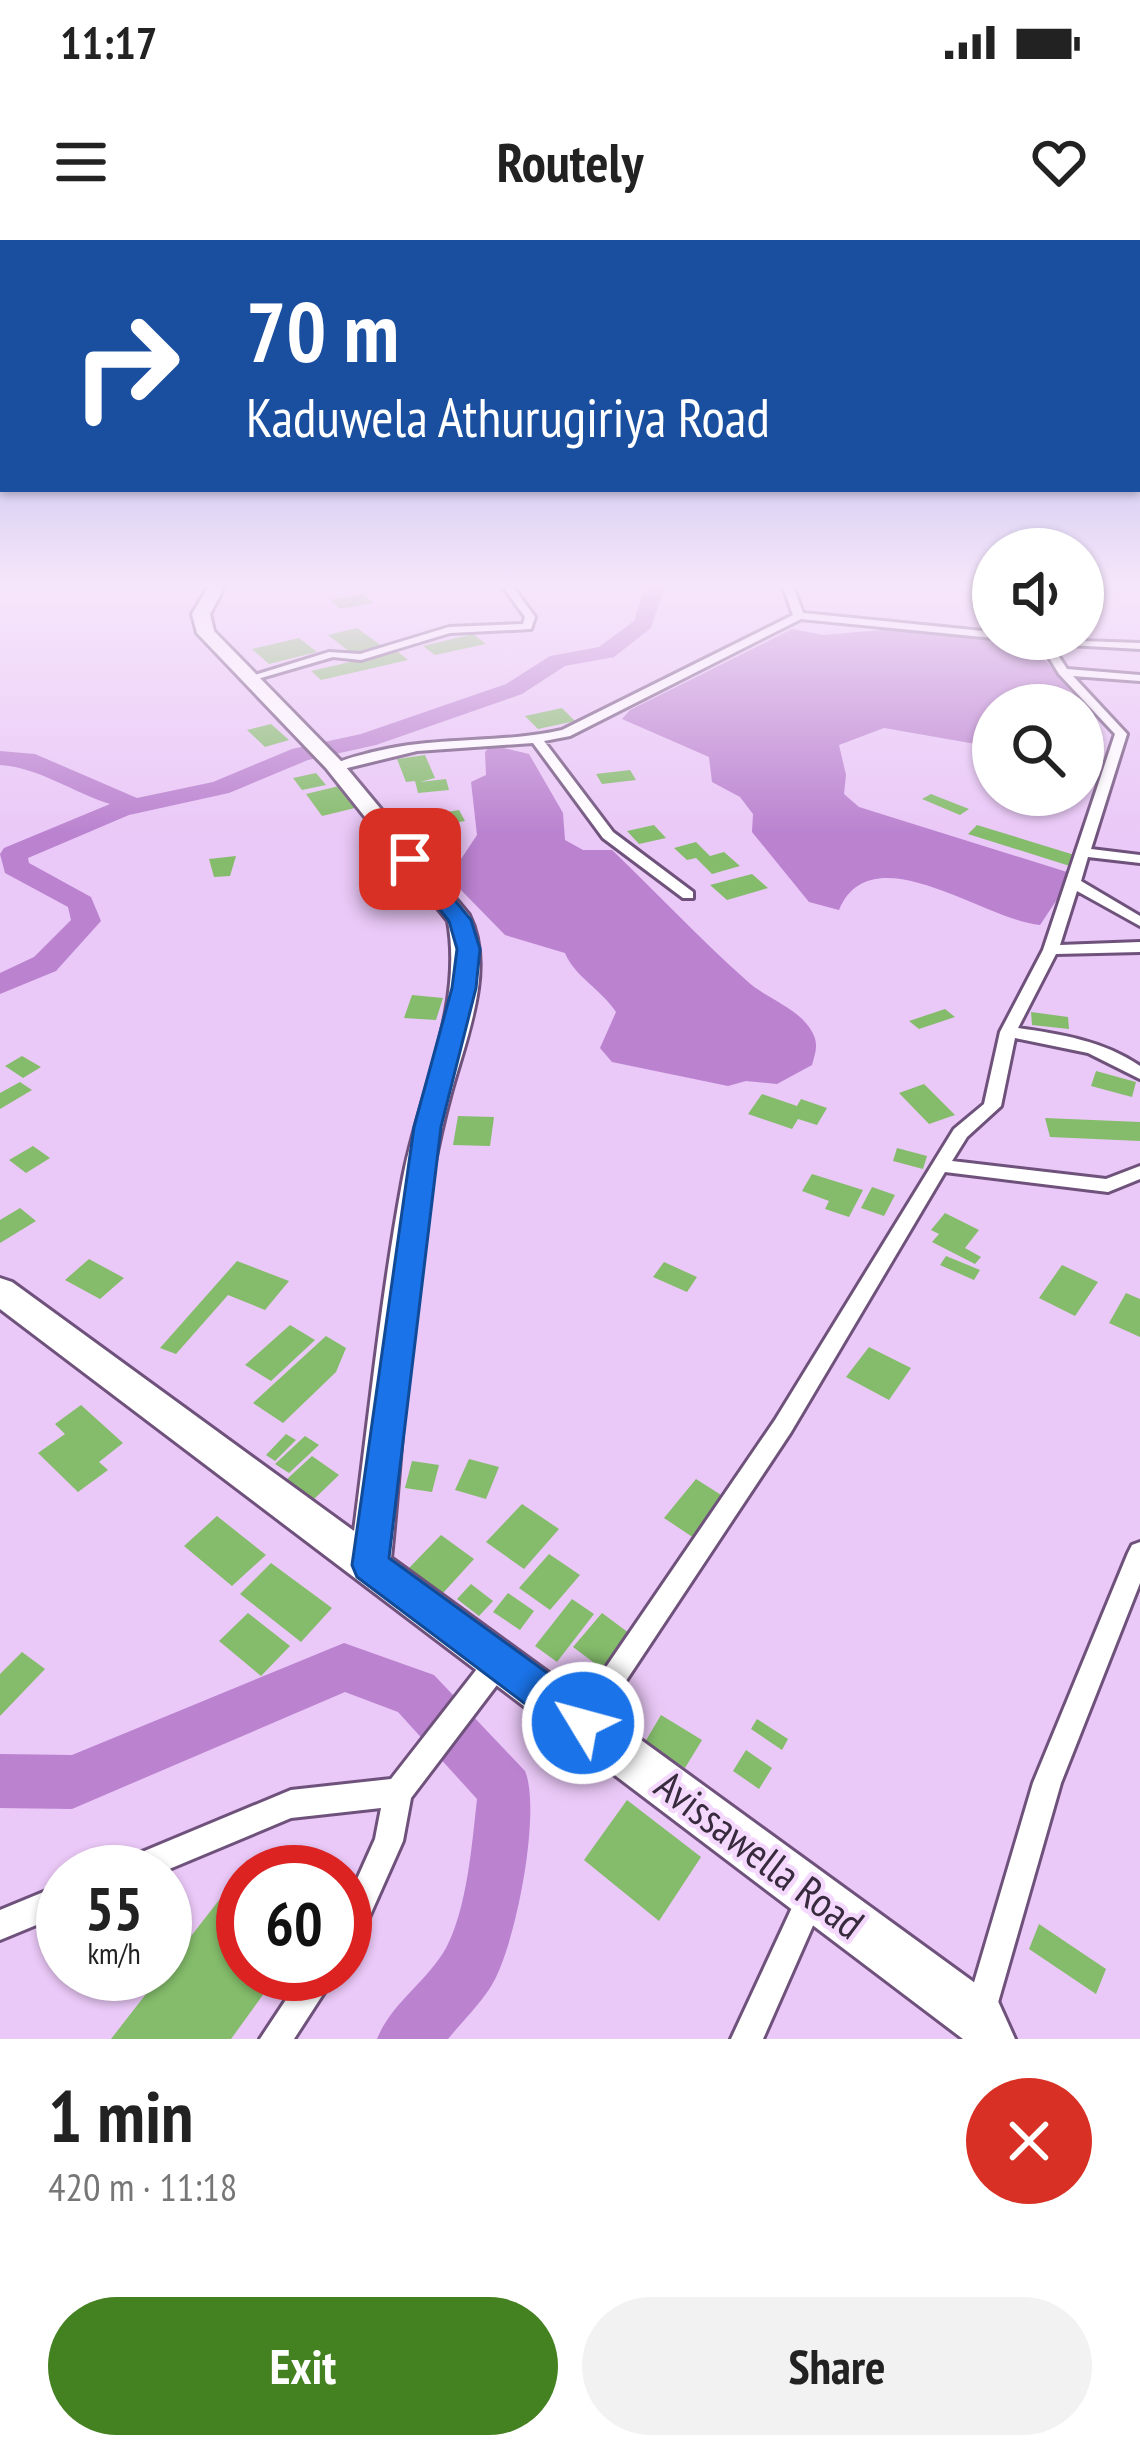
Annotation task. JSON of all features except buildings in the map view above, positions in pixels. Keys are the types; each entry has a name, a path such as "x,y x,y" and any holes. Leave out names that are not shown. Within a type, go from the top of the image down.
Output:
{"main road":[{"path":"241,668 334,766 460,920 469,949 464,988 428,1127 370,1565"},
{"name":"Avissawella Road","path":"0,1291 370,1565 487,1676 583,1723 984,2028"}],"street":[{"path":"251,678 285,668"},
{"path":"334,766 386,752 445,744 538,741 586,725 697,668"},
{"path":"583,1723 783,1426 960,1133 992,1106 1008,1032 1051,950 1121,734 1060,668"},
{"path":"1063,672 1140,678"},
{"path":"538,741 608,835 688,895"},
{"path":"1083,852 1140,859"},
{"path":"1070,891 1123,910 1140,922"},
{"path":"1051,950 1140,947"},
{"path":"1008,1032 1117,1054 1140,1074"},
{"path":"944,1166 1108,1186 1140,1172"},
{"path":"984,2028 1047,1784 1140,1553"},
{"path":"372,1879 389,1841 405,1783 487,1676"},
{"path":"192,1845 291,1804 405,1783"},
{"path":"747,2039 813,1894"},
{"path":"0,1925 36,1910"},
{"path":"276,2039 302,2001"}],"shaded area":[{"path":"714,668 1052,668 1065,684 972,684 972,743 884,728 839,745 846,775 844,794 859,807 1067,872 1058,898 1040,925 902,879 876,879 855,888 839,910 809,902 752,832 753,814 740,797 712,782 709,757 622,719 630,710"},
{"path":"491,745 529,754 563,813 565,840 583,850 612,850 746,980 805,1022 816,1043 812,1065 777,1084 746,1081 728,1086 612,1062 600,1048 616,1012 610,1004 565,953 505,935 460,889 461,859 477,835 471,782 486,775 485,752"}],"waterway":[{"path":"121,809 220,788 301,754 367,740 514,689 547,668"},
{"path":"0,758 26,759 82,787 125,800 121,809"},
{"path":"0,985 45,964 86,921 81,903 15,867 14,854 121,809"},
{"path":"0,1781 72,1782 344,1667 416,1693 506,1790 498,1867 471,1965 408,2039"}],"route":[{"path":"410,859 460,920 469,949 464,988 428,1127 370,1565 583,1723"}]}
